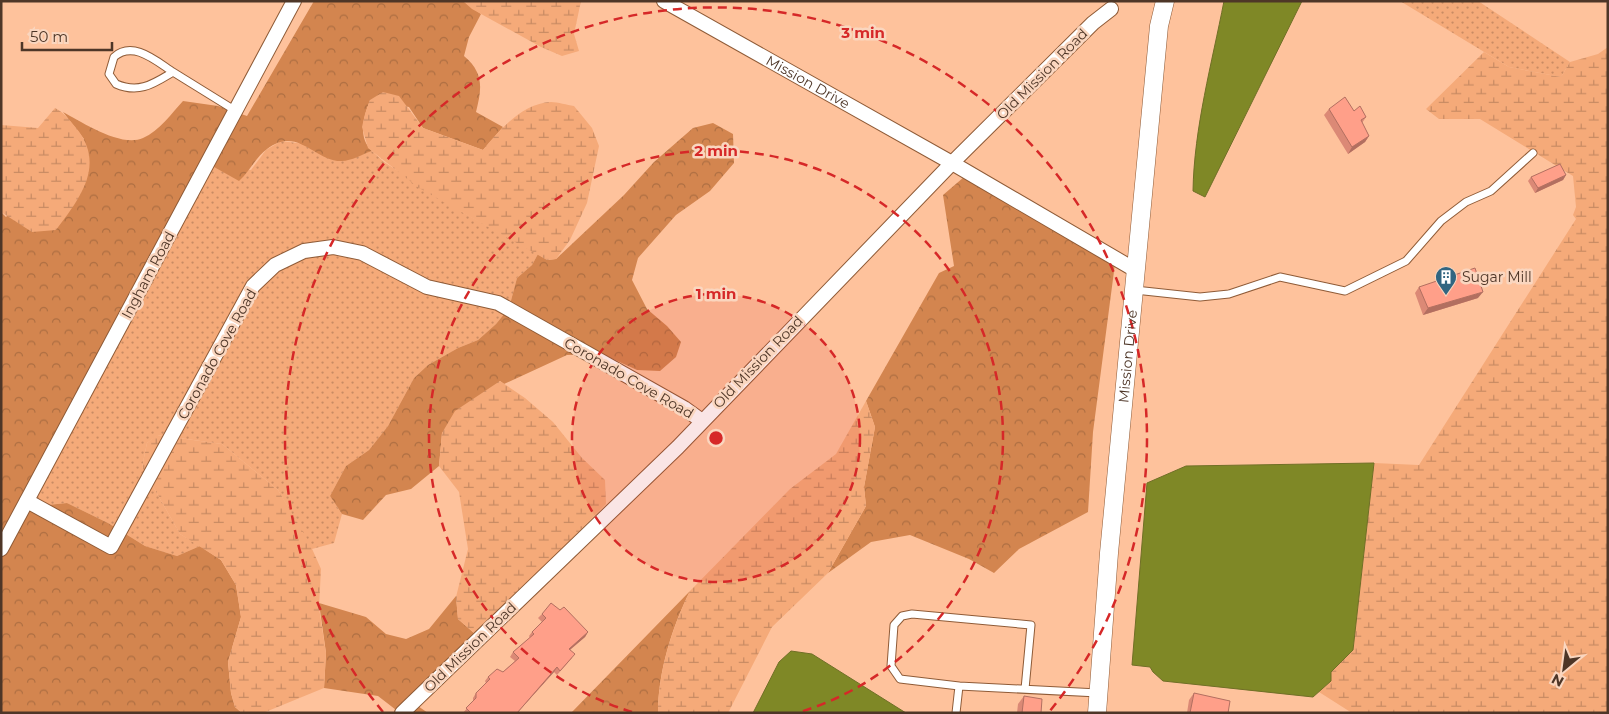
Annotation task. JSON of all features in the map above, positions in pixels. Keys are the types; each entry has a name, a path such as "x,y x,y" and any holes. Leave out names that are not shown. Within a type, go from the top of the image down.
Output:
{"street":[{"name":"Ingham Road","path":"1,549 294,1"},
{"name":"Mission Drive","path":"664,1 952,163 1137,271"},
{"name":"Mission Drive","path":"1097,713 1109,553 1159,26 1165,1"},
{"name":"Old Mission Road","path":"402,713 702,421 952,163 1092,23 1111,9"},
{"name":"Coronado Cove Road","path":"27,501 111,547 253,286 275,265 304,250 332,247 362,253 427,287 498,303 684,408 702,421"}],"lane":[{"path":"173,72 147,88 137,89 116,84 109,74 114,56 125,50 144,53 236,111"},
{"path":"1135,290 1175,296 1200,297 1229,294 1280,277 1346,291 1406,261 1442,221 1466,202 1492,191 1533,153"},
{"path":"1025,689 1031,625 912,614 902,616 894,625 891,666 900,679 959,686 1098,693"},
{"path":"956,713 959,686"}],"green space":[{"path":"314,1 463,1 481,14 469,37 464,56 471,62 480,81 476,112 503,127 483,150 423,128 409,107 370,100 364,119 363,133 367,145 372,151 357,157 346,161 332,160 297,143 288,141 278,143 263,152 239,181 207,163 28,507 67,503 108,523 145,546 177,556 200,546 221,560 236,585 241,617 228,662 231,693 235,707 242,713 1,713 1,212 6,217 84,139 63,112 91,127 124,140 134,140 149,135 183,101 218,106 247,116"},
{"path":"463,1 581,1 574,34 579,51 562,56 541,47 472,9"},
{"path":"1400,1 1478,1 1570,62 1561,77 1509,67"},
{"path":"1608,47 1608,713 1352,713 1319,692 1331,681 1331,672 1353,650 1374,463 1419,465 1576,219 1573,215 1576,207 1573,176 1480,119 1439,119 1426,109 1484,52 1509,67 1561,77 1570,62 1598,54"},
{"path":"383,92 399,96 423,128 483,150 504,126 521,112 531,107 551,102 574,106 592,128 599,146 587,203 570,240 556,259 547,260 419,188 368,148 362,127 365,114 370,100"},
{"path":"55,108 70,120 85,143 89,156 89,169 86,182 80,194 56,230 32,232 1,212 1,125 38,128"},
{"path":"713,123 733,134 734,163 710,191 676,215 638,258 632,280 647,309 667,326 681,342 676,357 660,371 637,370 602,354 567,355 504,384 500,381 442,433 439,466 411,489 386,495 363,520 342,514 330,496 346,466 369,450 388,426 414,378 428,365 458,348 478,340 496,324 509,308 517,278 532,265 538,254 547,260 556,259 624,195 654,162 693,128"},
{"path":"281,141 305,144 323,155 342,161 372,151 384,162 464,213 538,254 532,265 517,278 509,308 496,324 478,340 458,348 428,365 414,378 388,426 369,450 346,466 330,496 342,514 334,543 312,549 278,490 222,444 158,435 147,443 142,467 180,534 200,546 177,556 145,546 108,523 67,503 27,507 207,163 251,170 266,150"},
{"path":"964,177 1116,256 1093,432 1088,512 1019,549 994,573 969,559 910,535 871,542 828,573 866,506 864,487 875,427 866,401 939,273 954,266 943,195"},
{"path":"500,381 525,398 553,422 582,458 605,480 606,504 499,613 474,633 458,619 456,597 468,549 459,492 439,466 442,433 455,411"},
{"path":"866,401 875,427 864,487 866,506 828,573 772,627 728,713 658,713 660,682 667,650 677,620 690,591 790,489 836,454"},
{"path":"157,435 222,444 278,490 309,542 321,569 319,608 326,653 324,688 263,713 242,713 235,707 231,693 228,662 241,617 236,585 221,560 180,534 142,467 147,443"},
{"path":"690,591 677,619 667,650 660,682 658,713 571,713"},
{"path":"456,596 458,619 474,633 415,704 428,713 400,713 378,696 324,688 326,653 319,603 366,617 386,634 406,639 429,629"}],"shaded area":[{"path":"1224,1 1302,1 1205,197 1193,191 1194,167 1204,96"},
{"path":"1374,463 1353,650 1331,672 1331,681 1313,697 1163,681 1150,667 1132,665 1147,483 1186,466"},
{"path":"791,651 812,654 906,713 753,713 779,662"}],"building":[{"path":"1345,97 1354,111 1360,106 1366,117 1361,120 1369,136 1352,147 1329,109"},
{"path":"1560,164 1566,175 1538,188 1531,177"},
{"name":"Sugar Mill","path":"1475,268 1483,292 1428,308 1419,287"},
{"path":"551,603 560,610 564,607 588,632 569,649 575,654 560,671 557,667 517,713 471,713 466,708 476,698 476,693 490,679 488,677 497,669 503,672 519,658 513,652 534,634 532,632 546,618 542,614"},
{"path":"1194,693 1230,701 1228,713 1190,713"},
{"path":"1024,696 1042,699 1041,713 1022,713"}],"place":[{"name":"Sugar Mill","path":"1446,296"}]}
